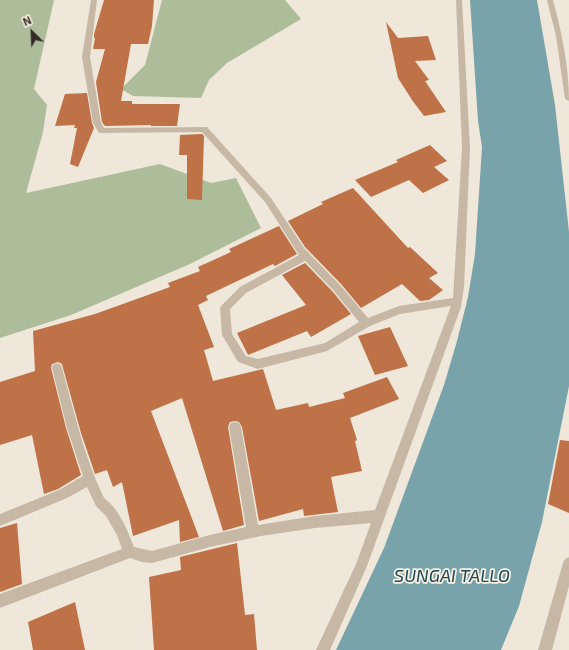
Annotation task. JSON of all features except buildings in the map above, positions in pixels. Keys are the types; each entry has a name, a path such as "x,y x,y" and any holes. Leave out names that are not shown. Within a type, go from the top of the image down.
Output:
{"street":[{"path":"94,0 86,58 97,123 102,131 204,129 268,200 301,252 337,288 366,323"},
{"path":"323,650 361,566 437,361 457,301 466,148 459,0"},
{"path":"550,0 559,36 569,99"},
{"path":"305,256 243,290 225,308 227,335 242,359 258,364 327,347 366,323 399,310 457,301"},
{"path":"57,368 73,428 90,479 100,502 110,512 122,531 130,552"},
{"path":"235,427 253,532"},
{"path":"0,520 63,494 90,479"},
{"path":"0,601 130,552 142,556 152,557 210,541 253,532 315,522 379,516"},
{"path":"545,650 569,563"}],"green space":[{"path":"0,0 54,0 34,89 47,105 43,132 26,193 160,164 211,183 236,178 261,228 190,264 71,315 0,338"},
{"path":"162,0 285,0 301,19 227,63 209,80 201,98 133,96 121,89 145,65"}],"water":[{"name":"SUNGAI TALLO","path":"470,0 537,0 555,105 569,232 569,386 542,522 519,606 501,650 336,650 384,548 444,385 468,297 475,254 482,147 478,121"}]}
